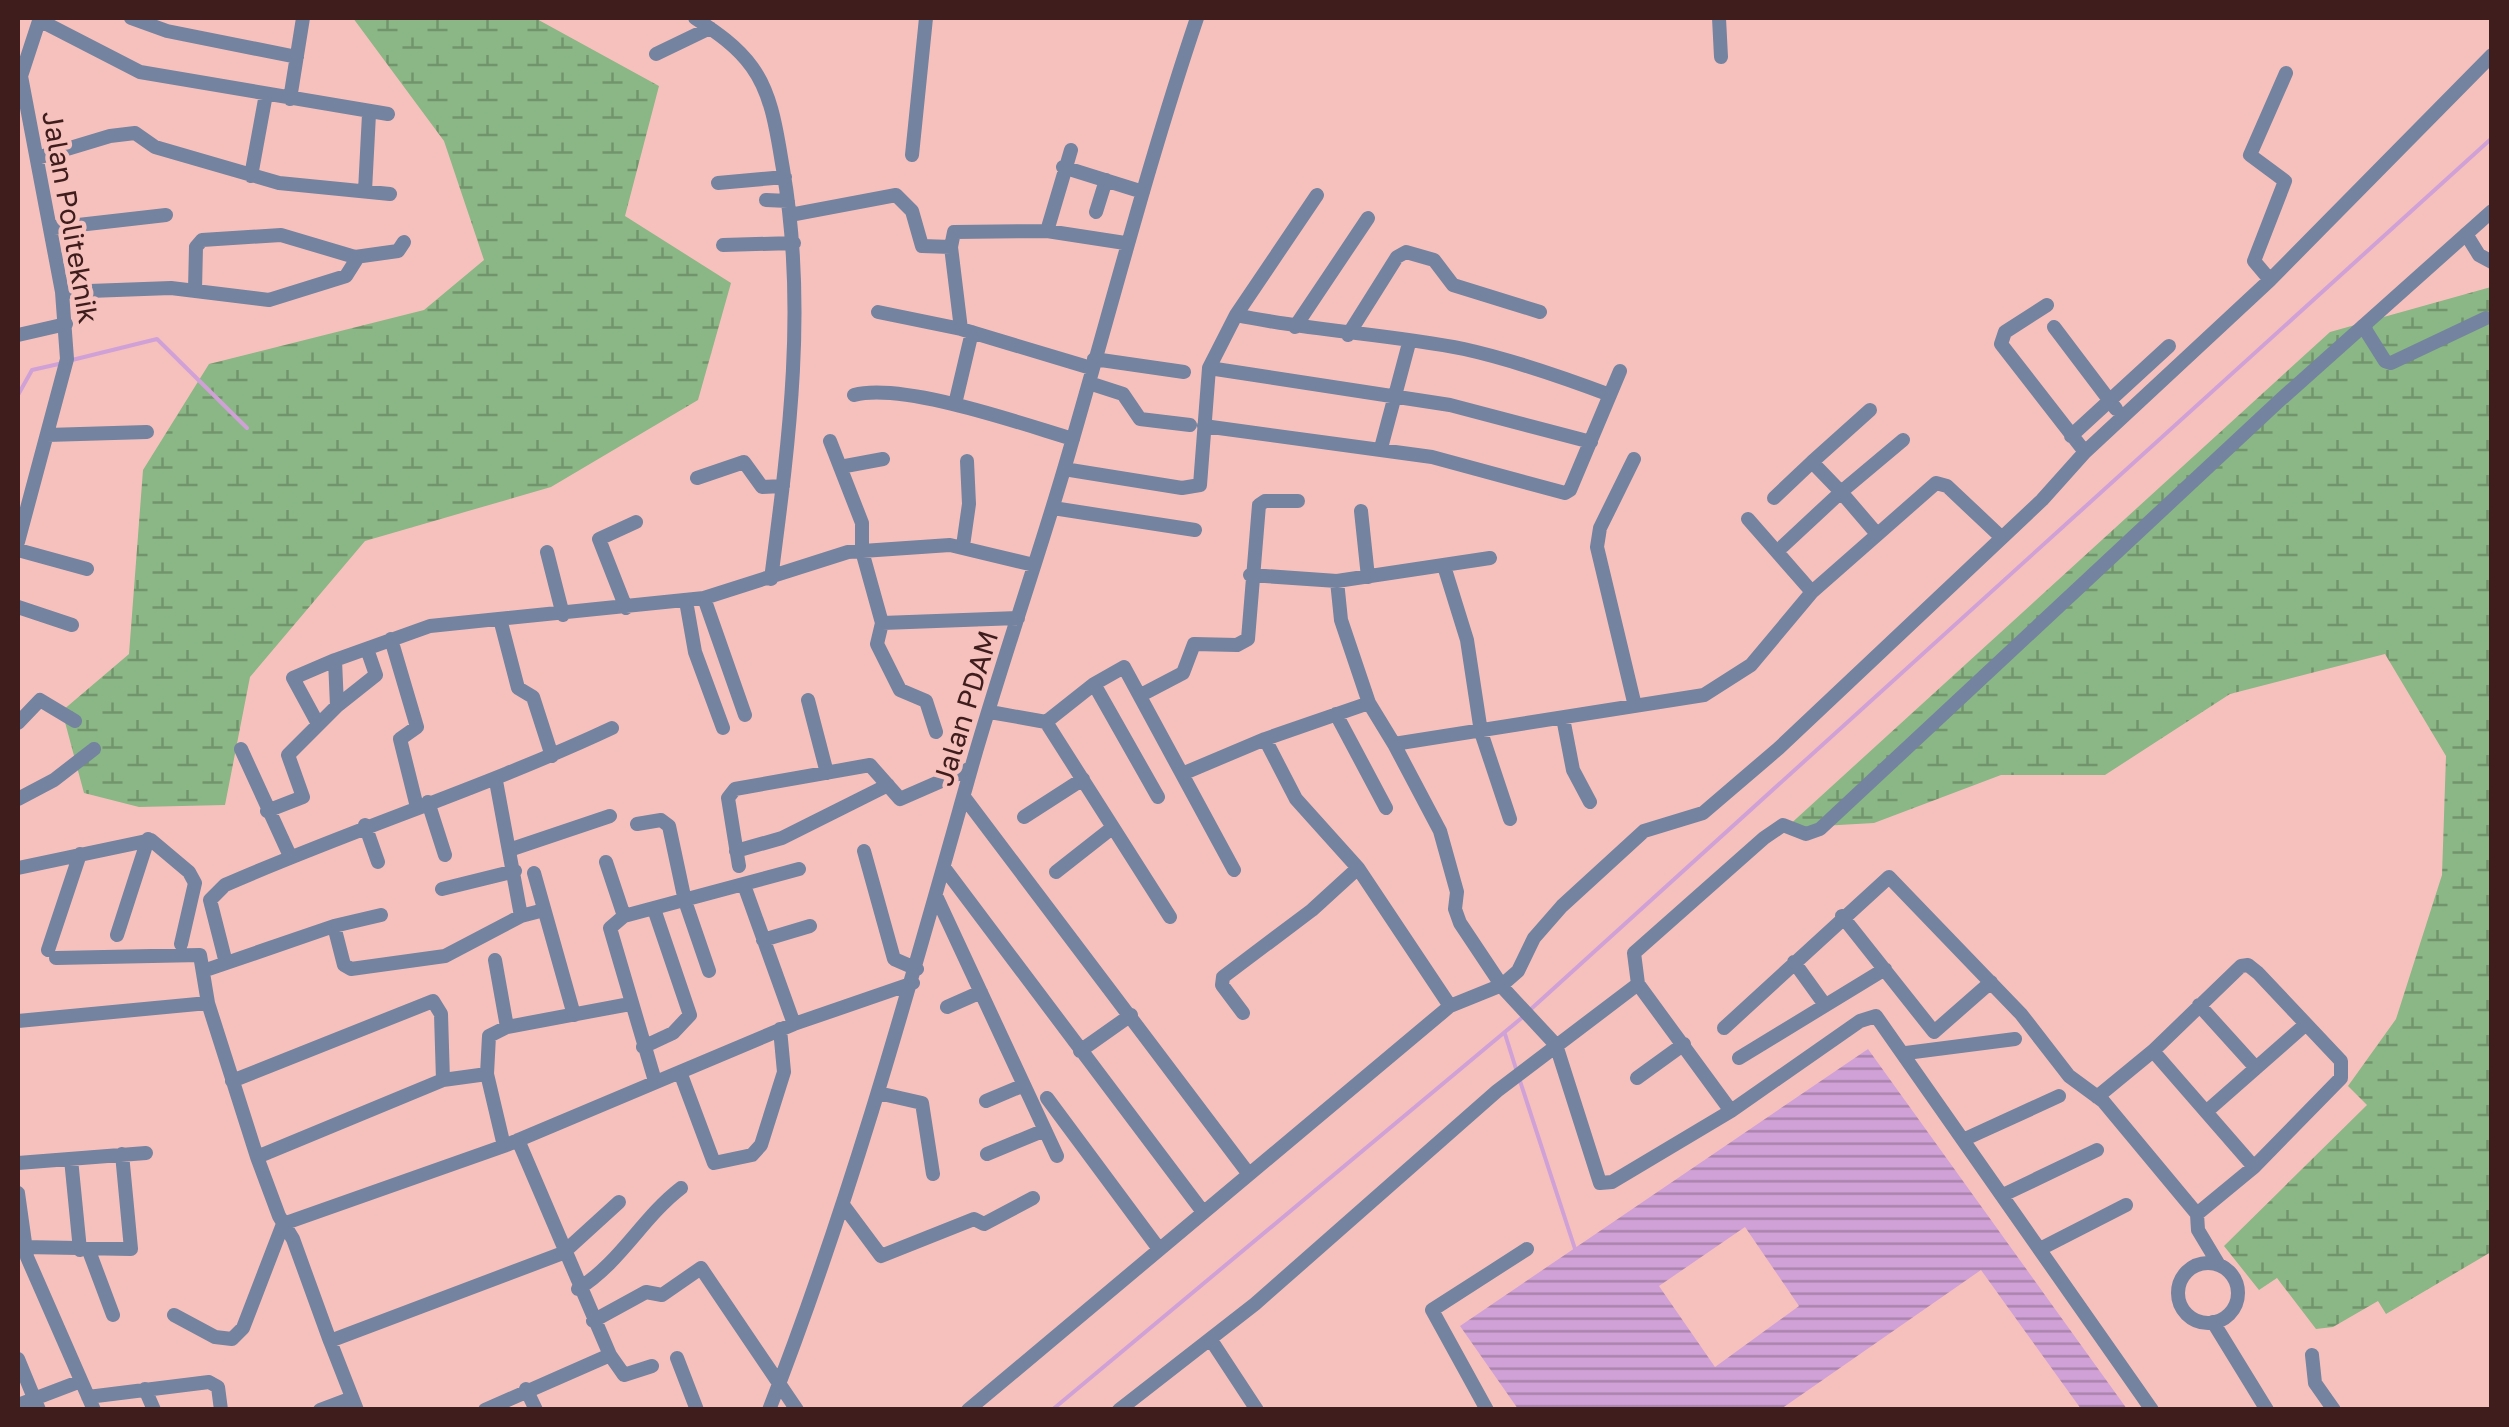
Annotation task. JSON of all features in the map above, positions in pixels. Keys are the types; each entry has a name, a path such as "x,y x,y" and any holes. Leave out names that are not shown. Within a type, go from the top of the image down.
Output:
{"street":[{"path":"131,18 167,31 297,57"},
{"path":"290,99 303,18"},
{"path":"695,18 754,69 772,112 794,243 798,328 771,579"},
{"path":"912,154 926,18"},
{"name":"Jalan PDAM","path":"769,1410 843,1205 914,976 971,768 1073,440 1125,243 1197,18"},
{"path":"1719,18 1721,57"},
{"path":"39,19 137,71 369,114 388,114"},
{"name":"Jalan Politeknik","path":"18,546 67,362 66,324 52,228 21,76 39,19"},
{"path":"656,54 710,28"},
{"path":"968,1410 1450,1006 1503,987 1522,966 1534,938 1584,884 1644,831 1704,813 1895,641 2085,452 2270,280 2492,55"},
{"path":"2270,280 2254,261 2285,181 2250,155 2286,73"},
{"path":"251,176 266,94"},
{"path":"365,191 369,114"},
{"path":"37,158 110,136 135,134 155,146 279,183 390,194"},
{"path":"1047,231 1071,150"},
{"path":"1063,167 1143,192"},
{"path":"718,184 785,178"},
{"path":"1096,212 1106,180"},
{"path":"766,200 789,208 896,196 912,211 922,246 950,246"},
{"path":"1064,469 1194,488 1200,485 1197,425 1208,368 1236,315 1317,196"},
{"path":"1731,1111 1638,984 1634,953 1778,827 1786,824 1806,834 1820,828 2492,211"},
{"path":"52,228 166,215"},
{"path":"1294,328 1368,218"},
{"path":"955,404 966,330 950,246 954,232 1047,231 1125,243"},
{"path":"2466,234 2480,256 2492,262"},
{"path":"195,290 196,248 202,240 281,235 358,257 398,251 404,242"},
{"path":"723,245 794,243"},
{"path":"1348,335 1397,257 1406,252 1434,260 1454,285 1540,312"},
{"path":"62,292 136,287 269,300 346,276 358,257"},
{"path":"2048,305 2005,332 2001,344 2085,452"},
{"path":"878,312 966,330 1092,370 1184,372"},
{"path":"1236,315 1294,328 1460,348 1531,366 1610,396"},
{"path":"2363,326 2385,361 2391,362 2486,318"},
{"path":"18,336 66,324"},
{"path":"2054,327 2121,418"},
{"path":"1381,448 1409,343"},
{"path":"2071,436 2169,346"},
{"path":"1208,368 1530,423 1590,442"},
{"path":"1092,370 1123,394 1140,419 1381,448 1432,457 1564,493 1570,490 1620,371"},
{"path":"854,395 879,392 955,404 1073,440"},
{"path":"1774,498 1870,410"},
{"path":"47,435 147,432"},
{"path":"830,440 862,523 862,551 882,622 878,644 900,690 924,698 936,732"},
{"path":"1783,546 1903,440"},
{"path":"840,467 883,459"},
{"path":"1634,459 1600,528 1598,546 1635,706"},
{"path":"963,546 970,504 968,461"},
{"path":"696,478 744,462 762,487 783,486"},
{"path":"1812,462 1878,534"},
{"path":"18,484 34,482"},
{"path":"1394,744 1685,701 1731,680 1751,665 1812,592 1940,482 2004,533"},
{"path":"1141,695 1183,672 1194,644 1237,644 1248,639 1250,574 1259,505 1265,500 1298,501"},
{"path":"1052,508 1195,530"},
{"path":"1361,511 1368,577"},
{"path":"1748,519 1812,592"},
{"path":"626,608 600,538 636,522"},
{"path":"18,546 87,569"},
{"path":"318,724 293,678 430,626 704,598 862,551 963,546 1034,565"},
{"path":"547,552 563,615"},
{"path":"1250,574 1337,581 1490,558"},
{"path":"1444,566 1467,640 1482,732 1510,819"},
{"path":"1337,581 1341,620 1368,702 1440,830 1458,892 1455,910 1460,923 1503,987 1551,1042 1600,1182 1612,1182 1731,1111 1868,1017 1882,1020 2152,1410"},
{"path":"704,598 745,715"},
{"path":"686,600 695,652 723,728"},
{"path":"18,607 72,625"},
{"path":"500,618 518,688 533,697 552,756"},
{"path":"882,622 1018,618"},
{"path":"391,639 416,727 400,739 445,855"},
{"path":"266,810 303,798 288,755 337,706 376,675 367,649"},
{"path":"335,660 337,706"},
{"path":"1046,722 1122,666 1234,870"},
{"path":"1094,684 1158,797"},
{"path":"18,723 40,700 75,721"},
{"path":"808,700 827,772"},
{"path":"1182,774 1368,702"},
{"path":"990,712 1046,722 1170,917"},
{"path":"1336,714 1386,808"},
{"path":"1563,718 1573,770 1590,802"},
{"path":"226,963 210,907 212,895 290,856 422,804 496,781 612,728"},
{"path":"1265,739 1296,799 1358,868 1450,1006"},
{"path":"18,799 54,780 94,749"},
{"path":"240,749 290,856"},
{"path":"888,785 737,859 730,792 870,765 902,799 971,768"},
{"path":"1024,817 1082,779"},
{"path":"496,781 522,916"},
{"path":"964,797 1248,1172"},
{"path":"512,849 610,816"},
{"path":"637,824 660,820 667,824 685,901 709,971"},
{"path":"365,825 378,862"},
{"path":"1056,872 1112,828"},
{"path":"18,868 148,839"},
{"path":"116,935 148,839"},
{"path":"148,839 189,872 195,883 181,944"},
{"path":"174,1315 225,1340 236,1337 283,1224 511,1143 914,976 894,958 864,851"},
{"path":"80,854 52,954 194,952 201,958 208,1003 257,1158 283,1224 293,1239 354,1404 320,1410"},
{"path":"606,862 624,916"},
{"path":"1242,1013 1222,985 1223,977 1312,910 1358,868"},
{"path":"655,1081 609,934 613,924 624,916 799,869"},
{"path":"945,869 1203,1212"},
{"path":"442,889 515,871"},
{"path":"534,872 574,1015"},
{"path":"1724,1028 1889,877 1992,982 2069,1076 2096,1098 2197,1214 2198,1230 2220,1265 2232,1276 2237,1300 2228,1314 2213,1322 2189,1316 2178,1294 2187,1271 2202,1263 2220,1265"},
{"path":"680,1072 711,1159 721,1164 752,1155 761,1145 784,1072 787,1026 744,886"},
{"path":"937,898 1057,1156"},
{"path":"643,1047 673,1033 690,1015 654,909"},
{"path":"334,926 344,966 351,969 444,956 522,916 544,910"},
{"path":"203,971 334,926 381,915"},
{"path":"1842,916 1934,1032 1992,982"},
{"path":"763,940 810,926"},
{"path":"495,960 507,1028"},
{"path":"1794,962 1825,1005"},
{"path":"2096,1098 2153,1051 2234,970 2248,965 2341,1061 2341,1078 2254,1167 2197,1214"},
{"path":"1739,1058 1884,969"},
{"path":"1119,1410 1211,1340 1536,1060 1551,1042 1638,984"},
{"path":"947,1007 981,992"},
{"path":"232,1080 433,1001 441,1014 442,1080"},
{"path":"18,1020 208,1003"},
{"path":"630,1004 507,1028 486,1041 487,1074 511,1143 610,1355 624,1375 652,1366"},
{"path":"2199,1005 2256,1068"},
{"path":"1080,1050 1131,1015"},
{"path":"2206,1112 2306,1024"},
{"path":"1906,1053 2015,1039"},
{"path":"1637,1078 1684,1044"},
{"path":"2153,1051 2254,1167"},
{"path":"257,1158 442,1080 487,1074"},
{"path":"986,1100 1024,1084"},
{"path":"878,1093 922,1103 933,1174"},
{"path":"1964,1139 2059,1096"},
{"path":"1046,1098 1159,1250"},
{"path":"987,1154 1045,1130"},
{"path":"2003,1194 2097,1150"},
{"path":"18,1163 146,1153"},
{"path":"23,1255 85,1250 124,1252 132,1248 122,1154"},
{"path":"72,1159 85,1250 113,1316"},
{"path":"578,1289 616,1260 648,1217 682,1188"},
{"path":"18,1194 23,1255 91,1403 145,1389 212,1382 220,1391 221,1410"},
{"path":"843,1205 881,1256 974,1219 984,1224 1000,1219 1033,1198"},
{"path":"330,1341 563,1253 619,1202"},
{"path":"2040,1248 2126,1205"},
{"path":"1487,1410 1432,1310 1527,1249"},
{"path":"593,1322 646,1292 662,1295 701,1268 797,1410"},
{"path":"2213,1322 2268,1410"},
{"path":"1211,1340 1257,1410"},
{"path":"484,1410 610,1355"},
{"path":"2312,1355 2316,1382 2334,1410"},
{"path":"677,1358 696,1410"},
{"path":"18,1359 36,1404"},
{"path":"18,1405 36,1404 81,1381"},
{"path":"145,1389 154,1410"},
{"path":"526,1389 536,1410"}],"green space":[{"path":"353,18 535,18 659,86 625,216 731,283 698,400 551,487 365,541 250,677 225,805 139,807 84,793 62,711 129,654 143,470 209,364 424,310 484,260 444,141"},
{"path":"2491,287 2491,1252 2386,1314 2378,1301 2333,1327 2316,1329 2277,1278 2259,1290 2224,1246 2367,1105 2348,1086 2396,1019 2442,875 2446,756 2385,654 2230,694 2105,775 2001,775 1874,823 1786,828 2330,332"}],"shaded area":[{"path":"1868,1049 2127,1409 2081,1409 1981,1270 1781,1409 1518,1409 1460,1326","holes":["1745,1227 1799,1306 1715,1367 1659,1286"]}],"waterway":[{"path":"1531,1009 2492,138"},
{"path":"72,360 157,339 247,428"},
{"path":"18,395 32,370 63,363"},
{"path":"1052,1410 1524,1016"},
{"path":"1505,1034 1517,1072"},
{"path":"1520,1081 1576,1252"}]}
